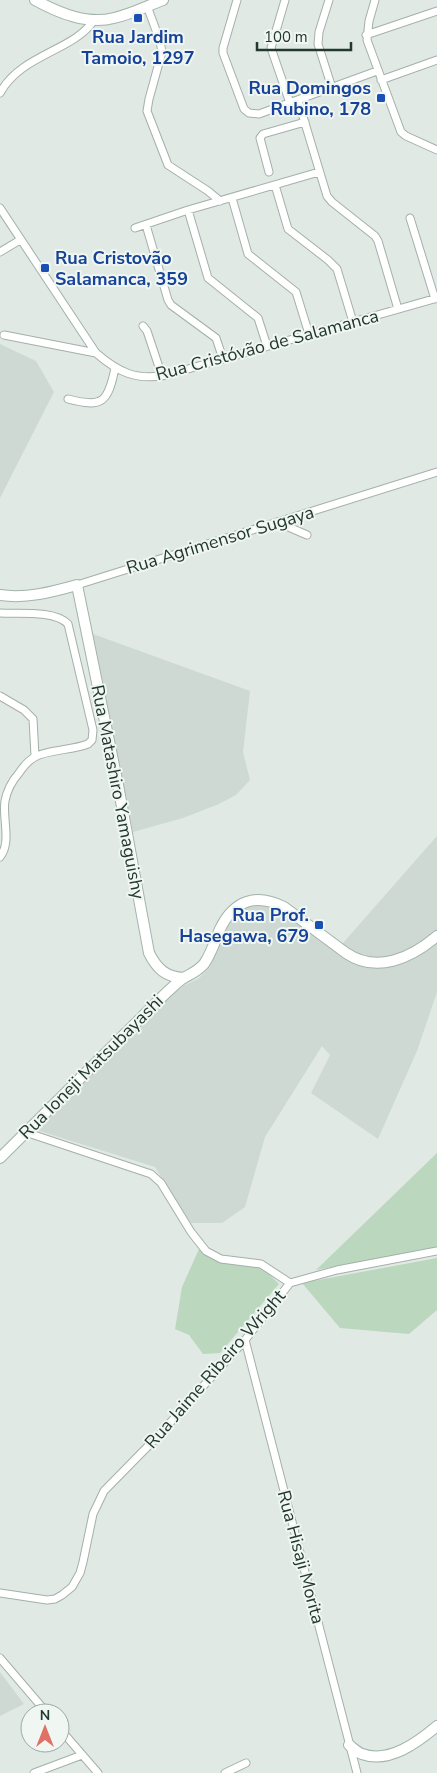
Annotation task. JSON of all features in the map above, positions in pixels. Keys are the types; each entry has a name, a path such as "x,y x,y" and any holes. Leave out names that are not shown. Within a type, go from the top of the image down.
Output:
{"main road":[{"path":"35,0 76,18 94,20 115,18 162,0"},
{"name":"Rua Agrimensor Sugaya","path":"0,595 11,597 40,594 77,585"},
{"name":"Rua Matashiro Yamaguishy","path":"77,585 150,953 154,964 164,973 171,977 184,978"},
{"name":"Rua Ioneji Matsubayashi","path":"0,1158 160,999 184,978 194,974 205,963 229,913 241,904 252,900 272,902 284,907 354,959 376,964 405,957 437,936"},
{"path":"349,1745 362,1754 378,1756 388,1754 411,1746 437,1726"}],"street":[{"path":"237,0 223,53 244,109 249,113 259,114 377,71"},
{"path":"285,0 271,48 290,103"},
{"path":"329,0 319,32 318,44 332,88"},
{"path":"375,0 366,35 377,71 401,132 437,150"},
{"path":"147,6 162,47 147,106 153,128 168,164 220,201"},
{"path":"366,35 437,11"},
{"path":"0,93 12,75 85,31 94,20"},
{"path":"381,80 437,60"},
{"path":"298,100 327,196 375,236 398,309"},
{"path":"269,172 260,138 263,134 305,122"},
{"path":"135,228 188,210 319,172"},
{"path":"275,185 288,229 337,269 353,322"},
{"path":"232,198 248,254 296,292 309,334"},
{"name":"Rua Cristóvão de Salamanca","path":"0,208 96,352 115,368 136,376 162,376 436,299"},
{"path":"188,210 208,278 258,318 267,346"},
{"path":"410,218 436,299"},
{"path":"146,225 168,300 216,338 223,358"},
{"path":"0,252 20,240"},
{"path":"143,326 149,336 162,376"},
{"path":"4,335 96,352"},
{"path":"68,399 90,404 102,401 113,381 115,368"},
{"name":"Rua Agrimensor Sugaya","path":"77,585 437,472"},
{"path":"277,522 307,535"},
{"path":"0,613 60,617 68,624 93,730 92,740 82,746 36,756 25,766 8,789 5,802 5,850 0,857"},
{"path":"0,696 24,710 33,719 36,756"},
{"name":"Rua Jaime Ribeiro Wright","path":"0,1593 47,1600 55,1599 72,1587 80,1573 93,1514 104,1491 158,1436 245,1340 290,1282 261,1264 221,1259 206,1251 191,1232 160,1183 151,1174 25,1132"},
{"path":"290,1282 337,1270 437,1251"},
{"name":"Rua Hisaji Morita","path":"245,1340 357,1773"},
{"path":"0,1658 38,1703"},
{"path":"70,1741 98,1773"},
{"path":"34,1773 82,1755"},
{"path":"225,1773 246,1763"}],"shaded area":[{"path":"0,344 36,361 54,392 0,498"},
{"path":"93,634 250,691 243,752 250,780 236,795 183,818 133,832"},
{"path":"437,836 437,992 417,1051 378,1139 311,1093 330,1055 322,1046 265,1137 245,1207 222,1223 191,1223 155,1167 33,1129 172,991 198,979 210,967 224,929 231,919 239,913 250,906 261,904 276,908 336,951"},
{"path":"0,1672 23,1703 20,1703 20,1706 0,1716"}],"green space":[{"path":"437,1153 437,1247 316,1270"},
{"path":"199,1249 263,1268 279,1284 220,1353 203,1354 189,1335 175,1329 182,1287"},
{"path":"437,1258 437,1310 409,1334 340,1328 302,1283"}],"place":[{"name":"Rua Jardim Tamoio, 1297","path":"138,18"},
{"name":"Rua Domingos Rubino, 178","path":"381,98"},
{"name":"Rua Cristovão Salamanca, 359","path":"45,268"},
{"name":"Rua Prof. Hasegawa, 679","path":"319,925"}]}
